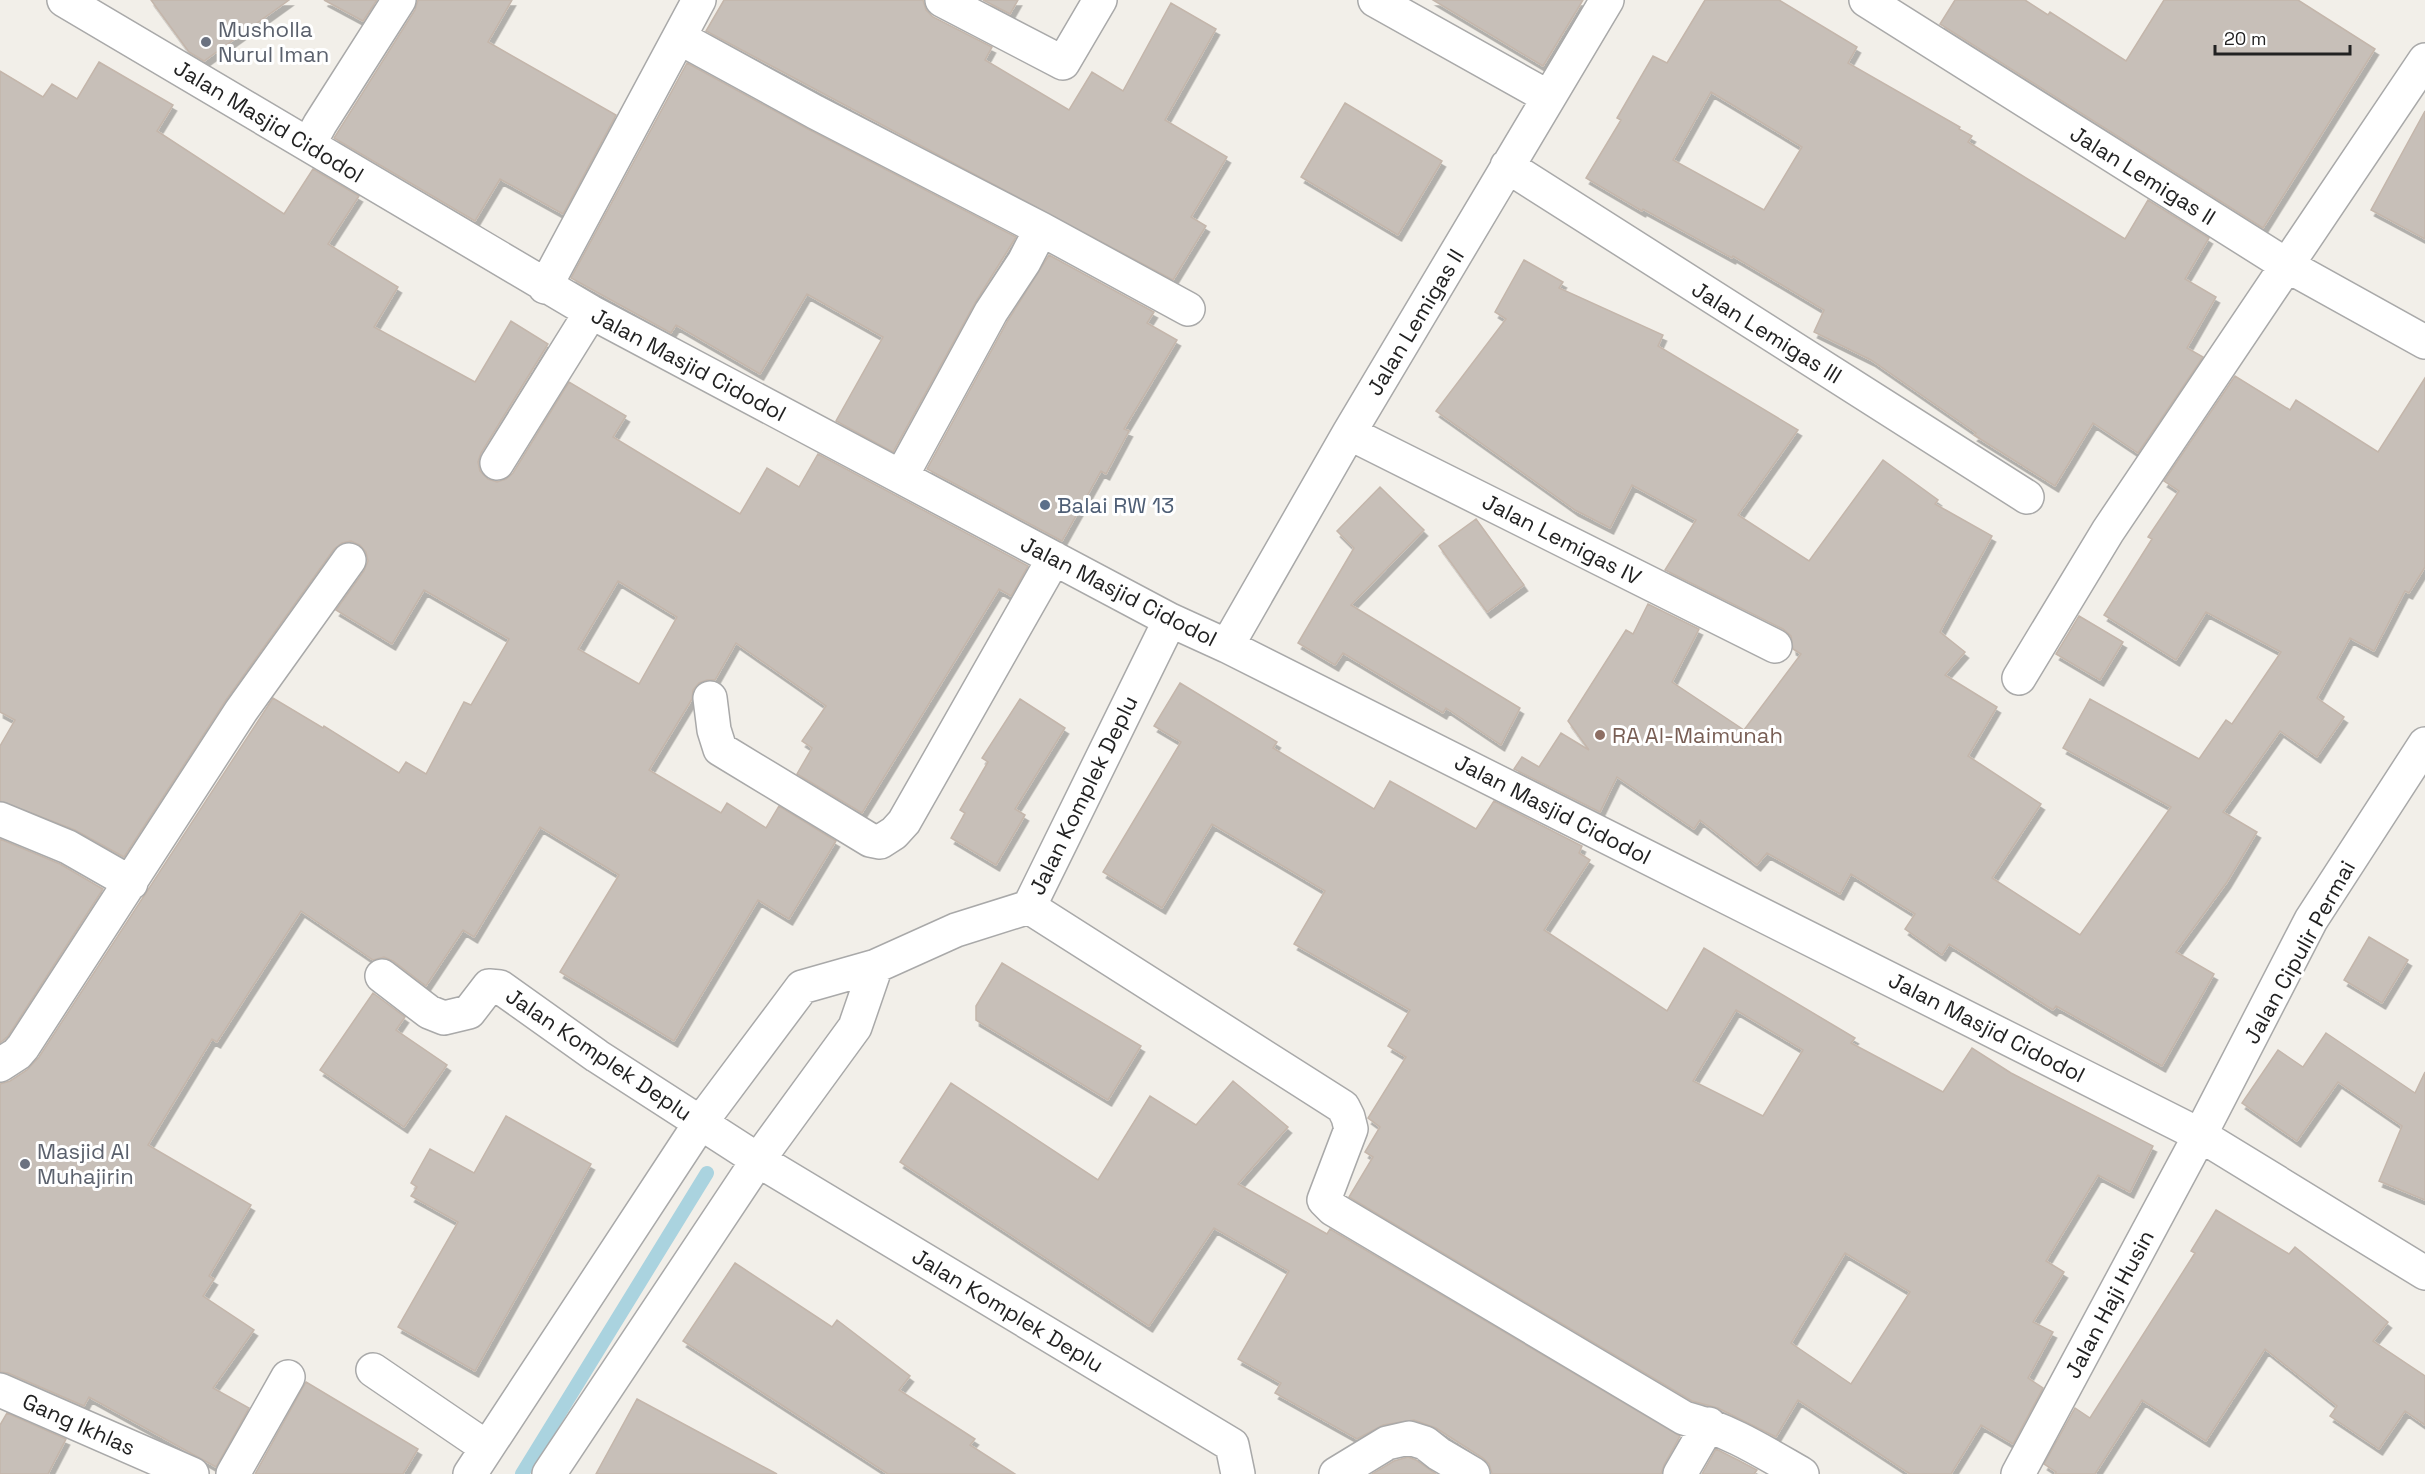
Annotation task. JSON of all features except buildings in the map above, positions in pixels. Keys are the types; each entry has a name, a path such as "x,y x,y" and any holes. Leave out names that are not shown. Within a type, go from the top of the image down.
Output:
{"street":[{"name":"Jalan Masjid Cidodol","path":"64,0 591,312 1170,620 1227,645 2200,1135 2425,1273"},
{"path":"309,144 399,0"},
{"path":"545,286 699,0"},
{"path":"942,0 1063,63 1100,0"},
{"path":"1375,0 1548,97"},
{"name":"Jalan Lemigas II","path":"1227,645 1349,433 1607,0"},
{"name":"Jalan Lemigas II","path":"1866,0 2288,266 2425,342"},
{"path":"680,38 815,112 1041,228 1188,309"},
{"path":"2019,678 2108,531 2425,60"},
{"name":"Jalan Lemigas III","path":"1507,166 2027,497"},
{"path":"901,477 991,312 1024,262 1041,228"},
{"path":"496,463 591,312"},
{"name":"Jalan Lemigas IV","path":"1349,433 1775,645"},
{"path":"710,698 714,730 720,749 870,840 880,842 894,833 904,822 1054,558"},
{"path":"0,1065 23,1047 241,711 349,560"},
{"name":"Jalan Komplek Deplu","path":"478,1461 802,987 876,966 956,930 1029,908 1148,660 1170,620"},
{"name":"Jalan Cipulir Permai","path":"2200,1135 2311,920 2425,744"},
{"path":"0,819 68,847 131,883"},
{"path":"1029,908 1343,1107 1351,1129 1327,1188 1324,1200 1327,1205 1684,1418 1709,1424 1730,1433 1802,1474"},
{"path":"549,1474 753,1157 855,1027 876,966"},
{"name":"Jalan Komplek Deplu","path":"382,976 429,1011 444,1018 469,1012 489,986 500,987 597,1056 753,1157 1232,1445 1238,1474"},
{"name":"Jalan Haji Husin","path":"2018,1474 2200,1135"},
{"path":"373,1370 478,1461"},
{"path":"233,1474 288,1377"},
{"name":"Gang Ikhlas","path":"0,1389 192,1474"},
{"path":"1680,1474 1709,1424"},
{"path":"1336,1474 1387,1443 1409,1438 1425,1443 1473,1474"}],"waterway":[{"path":"522,1474 707,1173"}],"place":[{"name":"Musholla Nurul Iman","path":"206,42"},
{"name":"Balai RW 13","path":"1045,505"},
{"name":"RA Al-Maimunah","path":"1600,735"},
{"name":"Masjid Al Muhajirin","path":"25,1164"}]}
